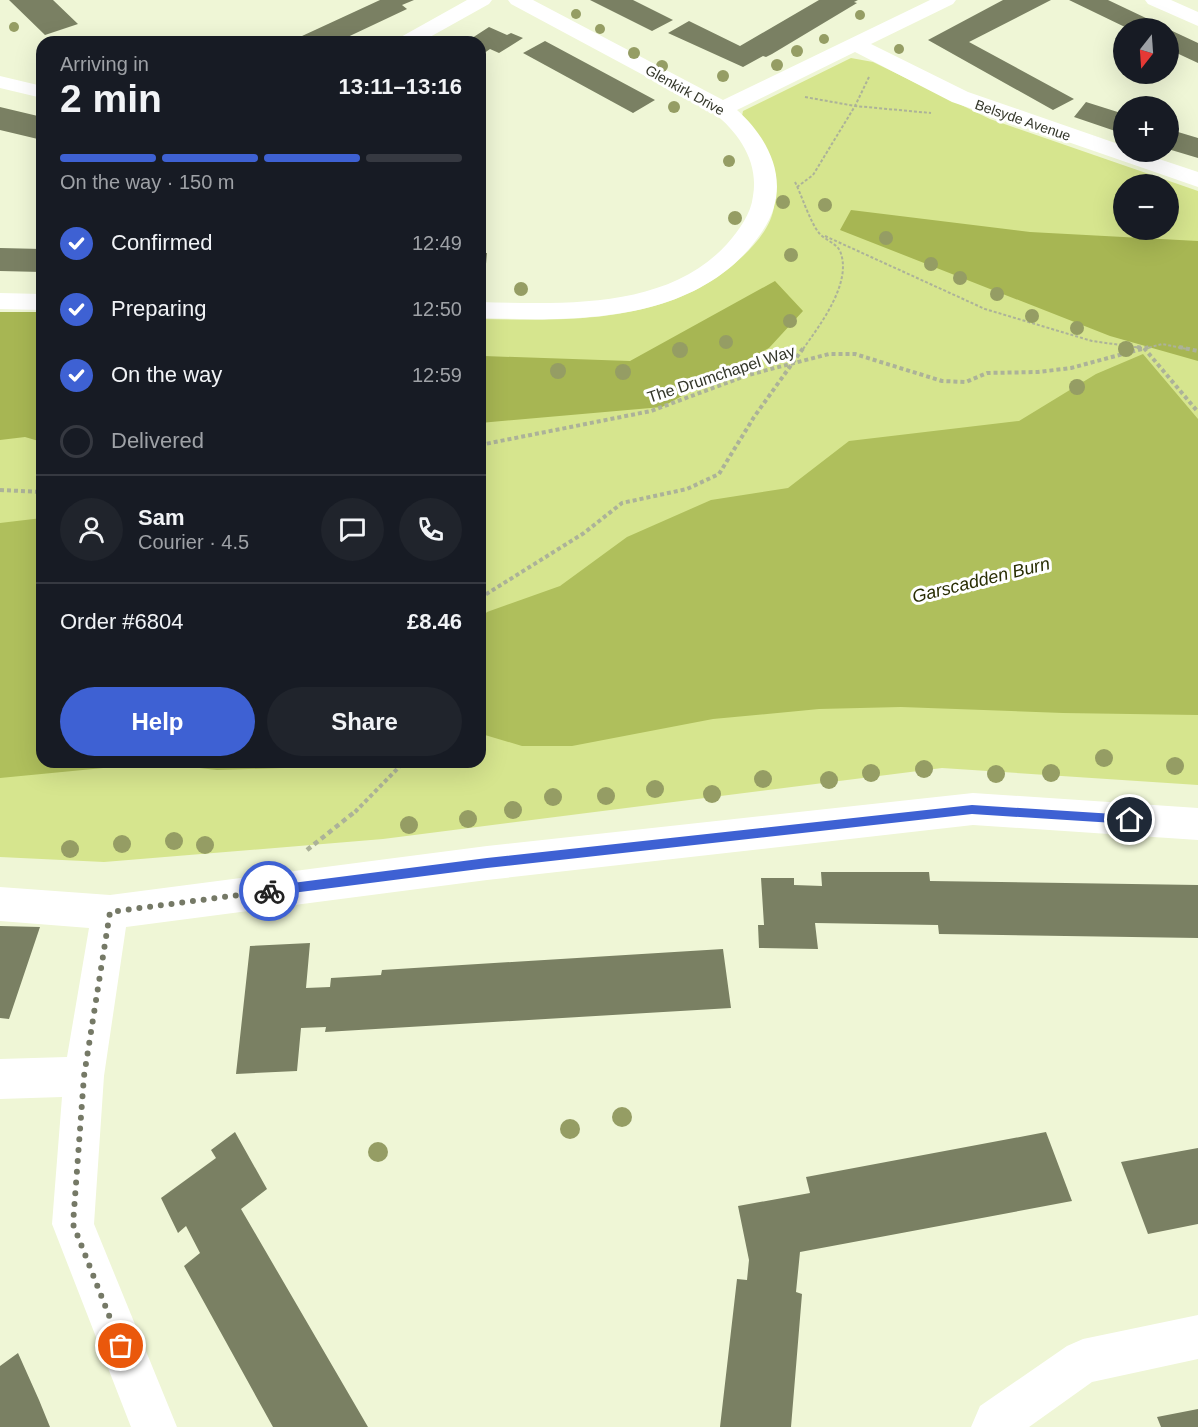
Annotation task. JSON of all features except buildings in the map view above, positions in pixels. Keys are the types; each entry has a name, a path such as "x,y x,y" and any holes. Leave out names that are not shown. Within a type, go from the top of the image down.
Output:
{"street":[{"path":"417,36 482,0"},
{"name":"Glenkirk Drive","path":"486,310 572,311 605,307 644,299 680,286 717,267 742,246 757,223 767,188 763,163 755,145 722,108 518,0"},
{"path":"722,108 944,0"},
{"path":"1155,0 1198,20"},
{"name":"Belsyde Avenue","path":"855,44 960,97 1198,180"},
{"path":"0,82 36,91"},
{"path":"0,301 36,302"},
{"path":"0,904 110,912 487,863 972,810 1198,824"},
{"path":"110,912 84,1076 73,1224 153,1427"},
{"path":"0,1079 84,1076"},
{"path":"994,1427 996,1422 1083,1362 1198,1337"}],"path":[{"path":"767,188 797,186 813,176 855,106 878,57"},
{"path":"762,89 855,106 934,113"},
{"path":"486,594 584,533 622,502 687,489 719,474 754,417 824,320 837,296 843,260 839,248 819,233 985,309 1092,341 1144,348 1198,412"},
{"name":"The Drumchapel Way","path":"486,444 651,411 748,375 830,354 855,354 942,381 966,382 987,373 1038,372 1071,368 1162,344 1198,351"},
{"path":"0,490 36,492"},
{"path":"298,856 327,836 375,795 399,768"}],"shaded area":[{"path":"851,58 873,62 990,119 1149,174 1113,174 1113,240 1179,240 1179,184 1198,191 1198,785 942,768 383,839 104,862 0,857 0,312 36,312 36,768 486,768 486,319 550,320 619,314 685,295 715,278 743,256 767,227 774,206 766,177 742,116 743,111"},
{"path":"851,210 1030,232 1113,236 1113,240 1198,241 1198,361 1110,336 840,230"},
{"path":"775,281 803,311 769,348 662,407 486,422 486,356 630,361"},
{"path":"0,312 36,312 36,440 25,437 0,440"}],"water":[{"name":"Garscadden Burn","path":"1143,354 1198,419 1198,715 901,707 819,709 713,719 572,746 522,746 486,735 487,612 560,586 627,537 711,500 788,488 849,441 1019,421 1096,374"},
{"path":"36,519 36,768 103,768 0,778 0,523"},
{"path":"199,768 284,768 217,770"}],"way so far":[{"path":"121,1346 73,1224 84,1076 110,912 269,891"}],"route":[{"path":"269,891 487,863 972,810 1130,820"}]}
